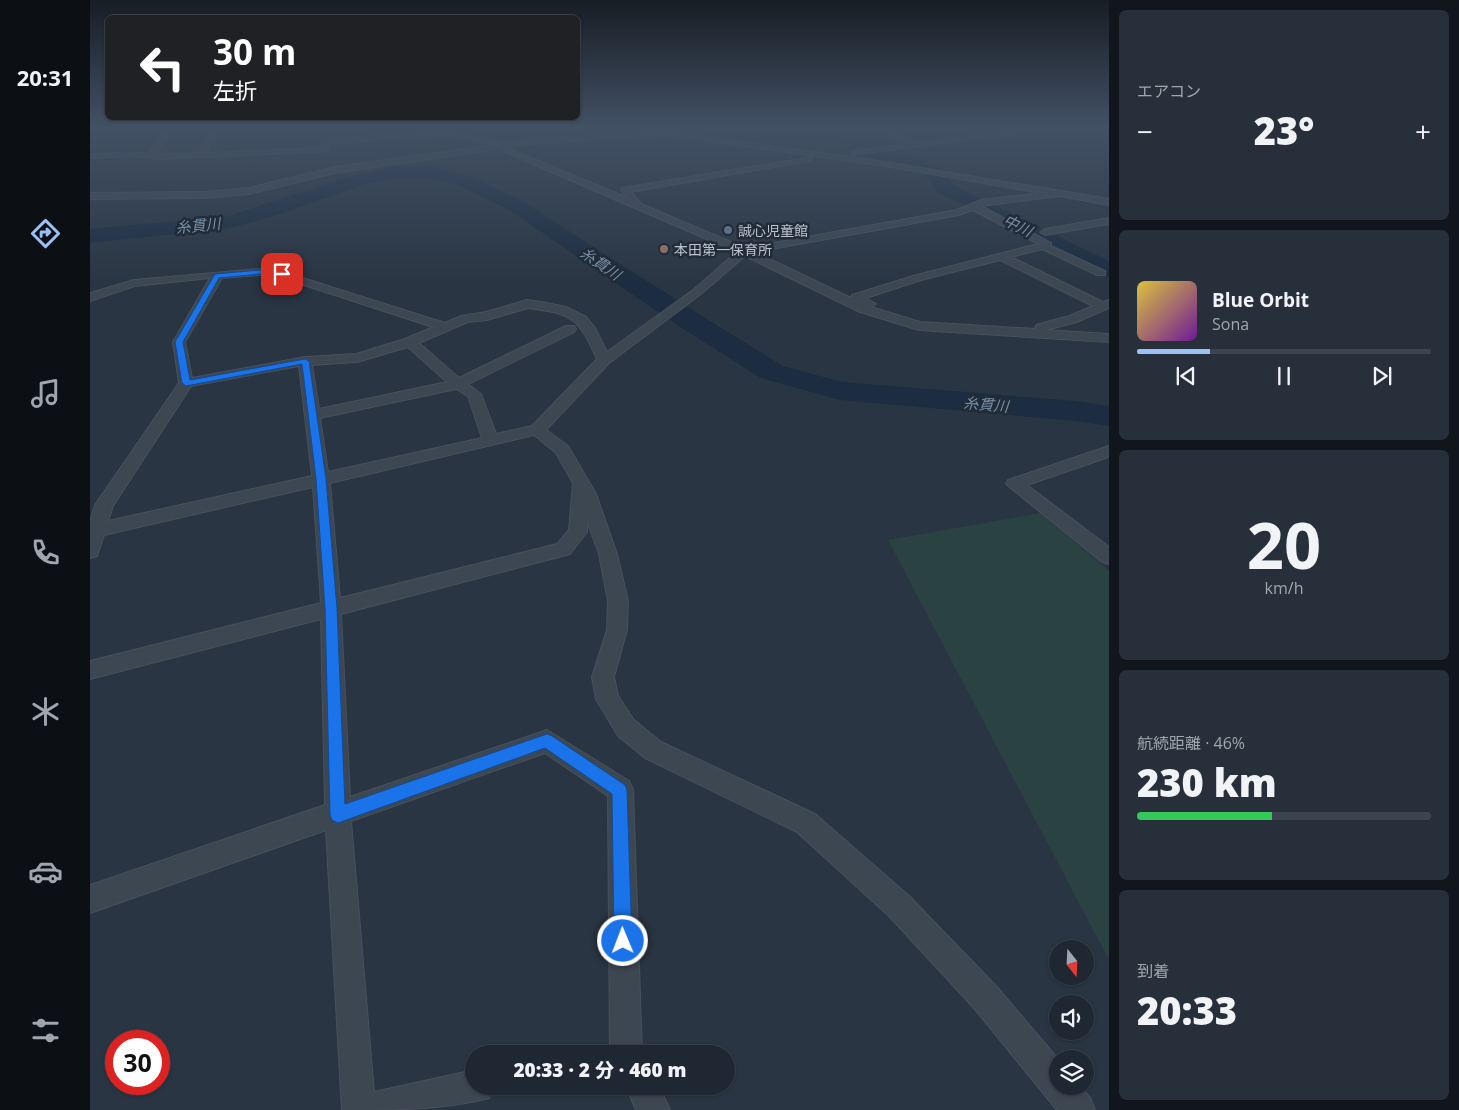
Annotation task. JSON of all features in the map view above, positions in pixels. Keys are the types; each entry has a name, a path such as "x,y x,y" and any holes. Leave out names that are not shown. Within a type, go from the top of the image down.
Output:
{"street":[{"path":"90,196 206,195 249,191 295,180"},
{"path":"576,180 744,251 878,314 919,326 1109,338"},
{"path":"580,180 625,190 685,180"},
{"path":"980,180 1109,202"},
{"path":"625,190 639,206"},
{"path":"93,532 537,430 604,360 697,292 744,251 959,212 976,205 1101,190"},
{"path":"1060,195 1103,216"},
{"path":"878,314 883,311 856,297 917,278 1047,245 976,205"},
{"path":"1045,232 1103,216"},
{"path":"1043,246 1101,273"},
{"path":"1000,256 1106,305"},
{"path":"90,297 134,283 195,276 271,271 445,327"},
{"path":"186,383 179,342 217,276"},
{"path":"90,551 97,502 186,383 305,361 357,358 410,342 465,319 488,316 527,304 562,310 582,320 604,360"},
{"path":"1024,332 1071,320 1106,305"},
{"path":"1071,320 1101,325"},
{"path":"313,415 458,384 570,330"},
{"path":"410,342 458,384 474,394 491,440"},
{"path":"305,361 321,479 331,608 338,815 359,1110"},
{"path":"537,430 562,450 587,494 608,554 618,601 617,630 603,677 607,699 626,728 653,750 806,824 899,906 985,996 1049,1075"},
{"path":"1109,451 1014,484 1109,557"},
{"path":"90,670 563,549 578,532 580,482"},
{"path":"90,899 338,815 547,741 620,790 626,1045"},
{"path":"368,1110 465,1088"},
{"path":"646,1095 653,1110"},
{"path":"1066,1095 1078,1110"}],"green space":[{"path":"1040,513 1109,571 1109,960 888,540"}],"waterway":[{"name":"糸貫川","path":"90,236 230,222 270,211 360,180"},
{"name":"糸貫川","path":"461,180 515,205 687,319 772,372 840,391 1076,411 1109,416"},
{"name":"中川","path":"939,180 946,189 1109,270"}],"place":[{"name":"誠心児童館","path":"728,230"},
{"name":"本田第一保育所","path":"664,249"}],"route":[{"path":"282,274 271,271 217,276 179,342 186,383 305,361 321,479 331,608 338,815 547,741 620,790 623,941"}]}
